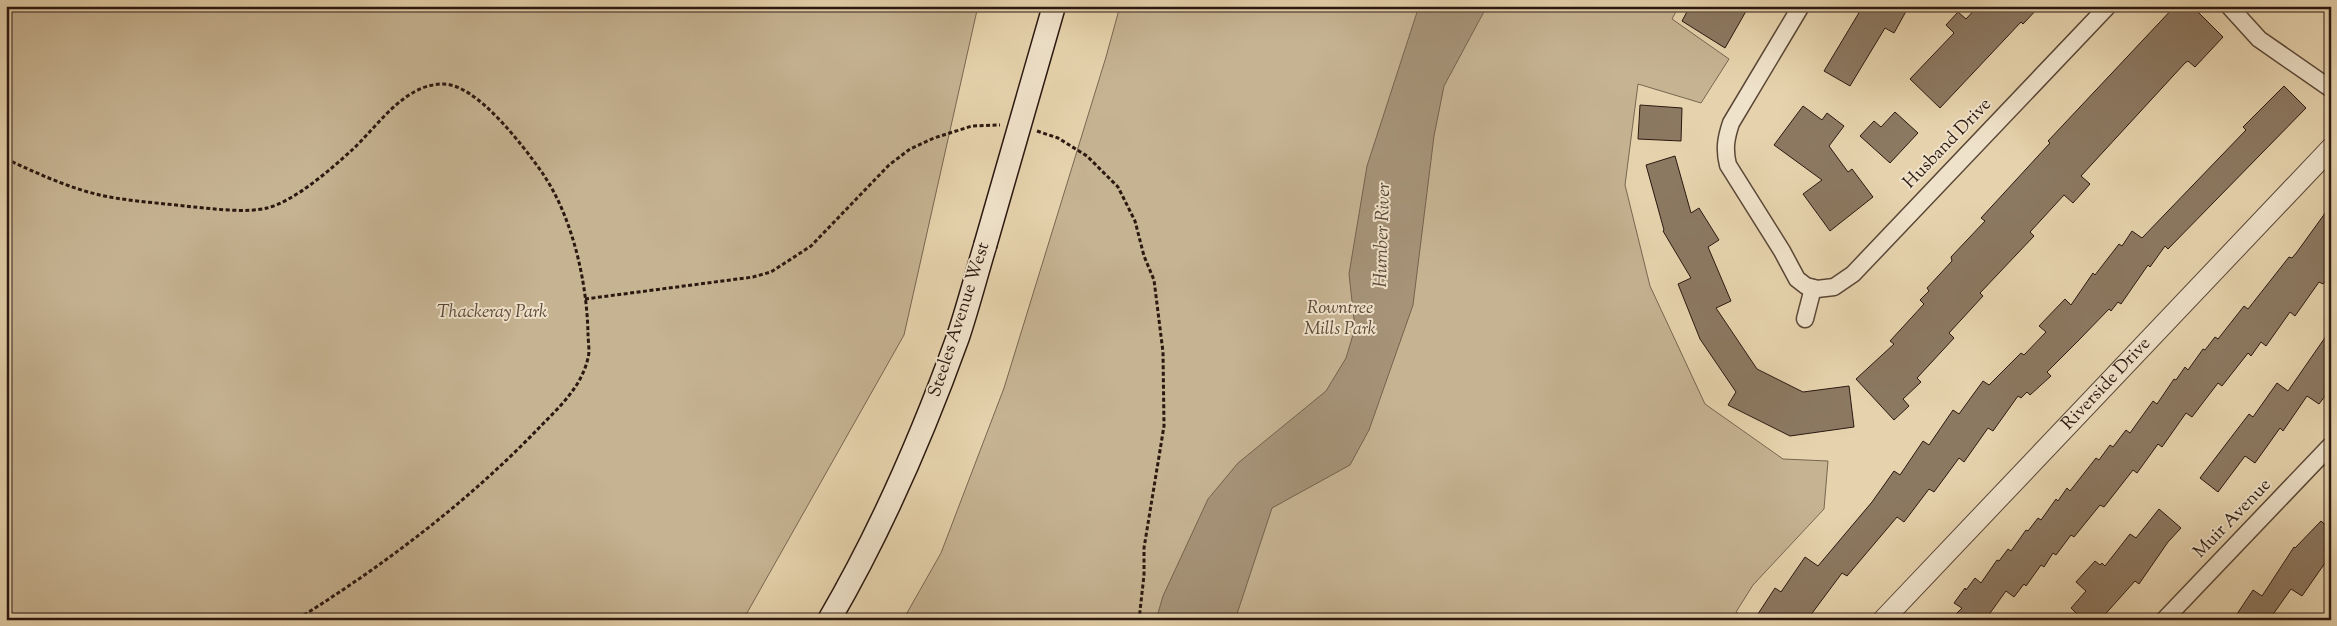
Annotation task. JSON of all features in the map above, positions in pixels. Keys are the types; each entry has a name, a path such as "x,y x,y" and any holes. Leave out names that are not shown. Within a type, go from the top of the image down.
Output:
{"main road":[{"name":"Steeles Avenue West","path":"829,620 891,500 958,335 1054,6"}],"street":[{"path":"1801,6 1731,122 1725,144 1725,154 1728,165 1782,251 1797,279 1810,287 1805,319"},
{"name":"Husband Drive","path":"1810,287 1834,287 1853,274 2108,6"},
{"path":"2229,6 2259,39 2331,89"},
{"name":"Riverside Drive","path":"1883,620 2331,148"},
{"name":"Muir Avenue","path":"2164,620 2331,445"}],"path":[{"path":"6,159 54,181 112,198 221,209 267,208 308,188 353,149 413,91 445,84 474,96 522,145 546,178 567,223 572,239 579,263 587,314 588,358 572,394 497,471 431,526 349,587 296,620"}],"green space":[{"name":"Thackeray Park","path":"6,6 978,6 904,335 743,620 6,620"},
{"name":"Rowntree Mills Park","path":"1120,6 1679,6 1672,19 1729,59 1701,103 1638,84 1625,185 1650,286 1705,404 1783,459 1828,461 1824,509 1753,585 1736,612 1746,620 903,620 941,553 1004,388"}],"water":[{"name":"Humber River","path":"1419,6 1487,6 1444,86 1434,136 1413,305 1369,430 1350,465 1272,508 1235,620 1156,620 1163,596 1208,499 1238,463 1326,391 1346,358 1355,328 1349,274 1367,166"}],"building":[{"path":"1690,6 1749,6 1725,48 1682,21"},
{"path":"1863,6 1909,6 1894,33 1885,28 1850,86 1824,71"},
{"path":"1978,6 2040,6 2023,24 2021,22 1940,108 1910,79 1954,33 1946,25 1958,12 1966,19"},
{"path":"2175,6 2192,6 2223,37 2195,67 2188,61 2185,63 2081,176 2090,184 2073,203 2064,195 2030,232 2034,236 1980,293 1983,296 1949,333 1954,338 1917,378 1921,382 1903,399 1909,406 1894,420 1856,379 1894,344 1890,341 1924,304 1920,300 1929,291 1927,288 1952,261 1951,257 1985,221 1981,218 2050,143 2048,141"},
{"path":"2284,86 2306,108 2168,249 2165,246 2150,267 2148,265 2121,304 2118,302 2111,311 2109,309 2047,372 2051,376 2030,395 2027,392 2021,398 2018,396 1993,431 1988,428 1964,462 1959,458 1934,492 1929,489 1904,522 1897,517 1847,576 1842,573 1807,620 1754,620 1775,588 1781,592 1805,557 1818,566 1872,502 1894,471 1900,475 1923,441 1929,445 1953,410 1959,414 1983,381 1989,385 2021,353 2024,355 2046,332 2039,326 2065,299 2071,305 2093,273 2095,275 2119,244 2122,246 2132,231 2142,238 2246,130 2243,127"},
{"path":"1640,105 1682,108 1681,141 1638,139"},
{"path":"1803,106 1822,120 1827,113 1844,126 1829,146 1848,172 1852,169 1873,197 1830,231 1803,194 1822,180 1774,145"},
{"path":"1895,112 1918,133 1890,163 1860,136 1874,121 1881,127"},
{"path":"1675,156 1691,213 1699,208 1719,240 1708,247 1731,301 1716,308 1757,369 1803,392 1849,386 1854,427 1790,436 1728,405 1736,392 1700,339 1678,284 1691,278 1663,231 1646,165"},
{"path":"2331,205 2331,274 2323,284 2319,282 2295,316 2290,312 2266,346 2261,342 2251,356 2248,353 2222,386 2218,383 2192,417 2186,413 2162,447 2158,444 2137,473 2133,470 2104,507 2100,505 2074,537 2071,535 2056,555 2053,553 2044,567 2041,565 2026,586 2024,584 2014,597 2006,591 1985,620 1950,620 1962,608 1954,603 1965,588 1966,590 1975,578 1981,583 1997,560 1999,561 2008,549 2011,551 2026,530 2028,531 2038,518 2041,520 2056,499 2058,501 2067,488 2070,491 2096,458 2099,460 2110,445 2113,447 2126,430 2130,433 2153,401 2157,404 2174,379 2176,380 2185,367 2188,370 2203,349 2205,350 2215,337 2218,339 2244,306 2248,309 2289,257 2292,258 2297,252"},
{"path":"2331,329 2331,388 2319,404 2307,396 2283,431 2280,428 2255,463 2245,456 2218,492 2200,478 2249,414 2253,417 2277,383 2288,391"},
{"path":"2159,509 2181,528 2168,542 2139,584 2135,581 2100,620 2083,620 2071,608 2086,591 2076,582 2095,561 2105,566 2130,534 2136,538"},
{"path":"2321,521 2331,530 2331,566 2325,563 2302,596 2291,589 2269,620 2233,620 2253,590 2262,596 2294,547"}]}
